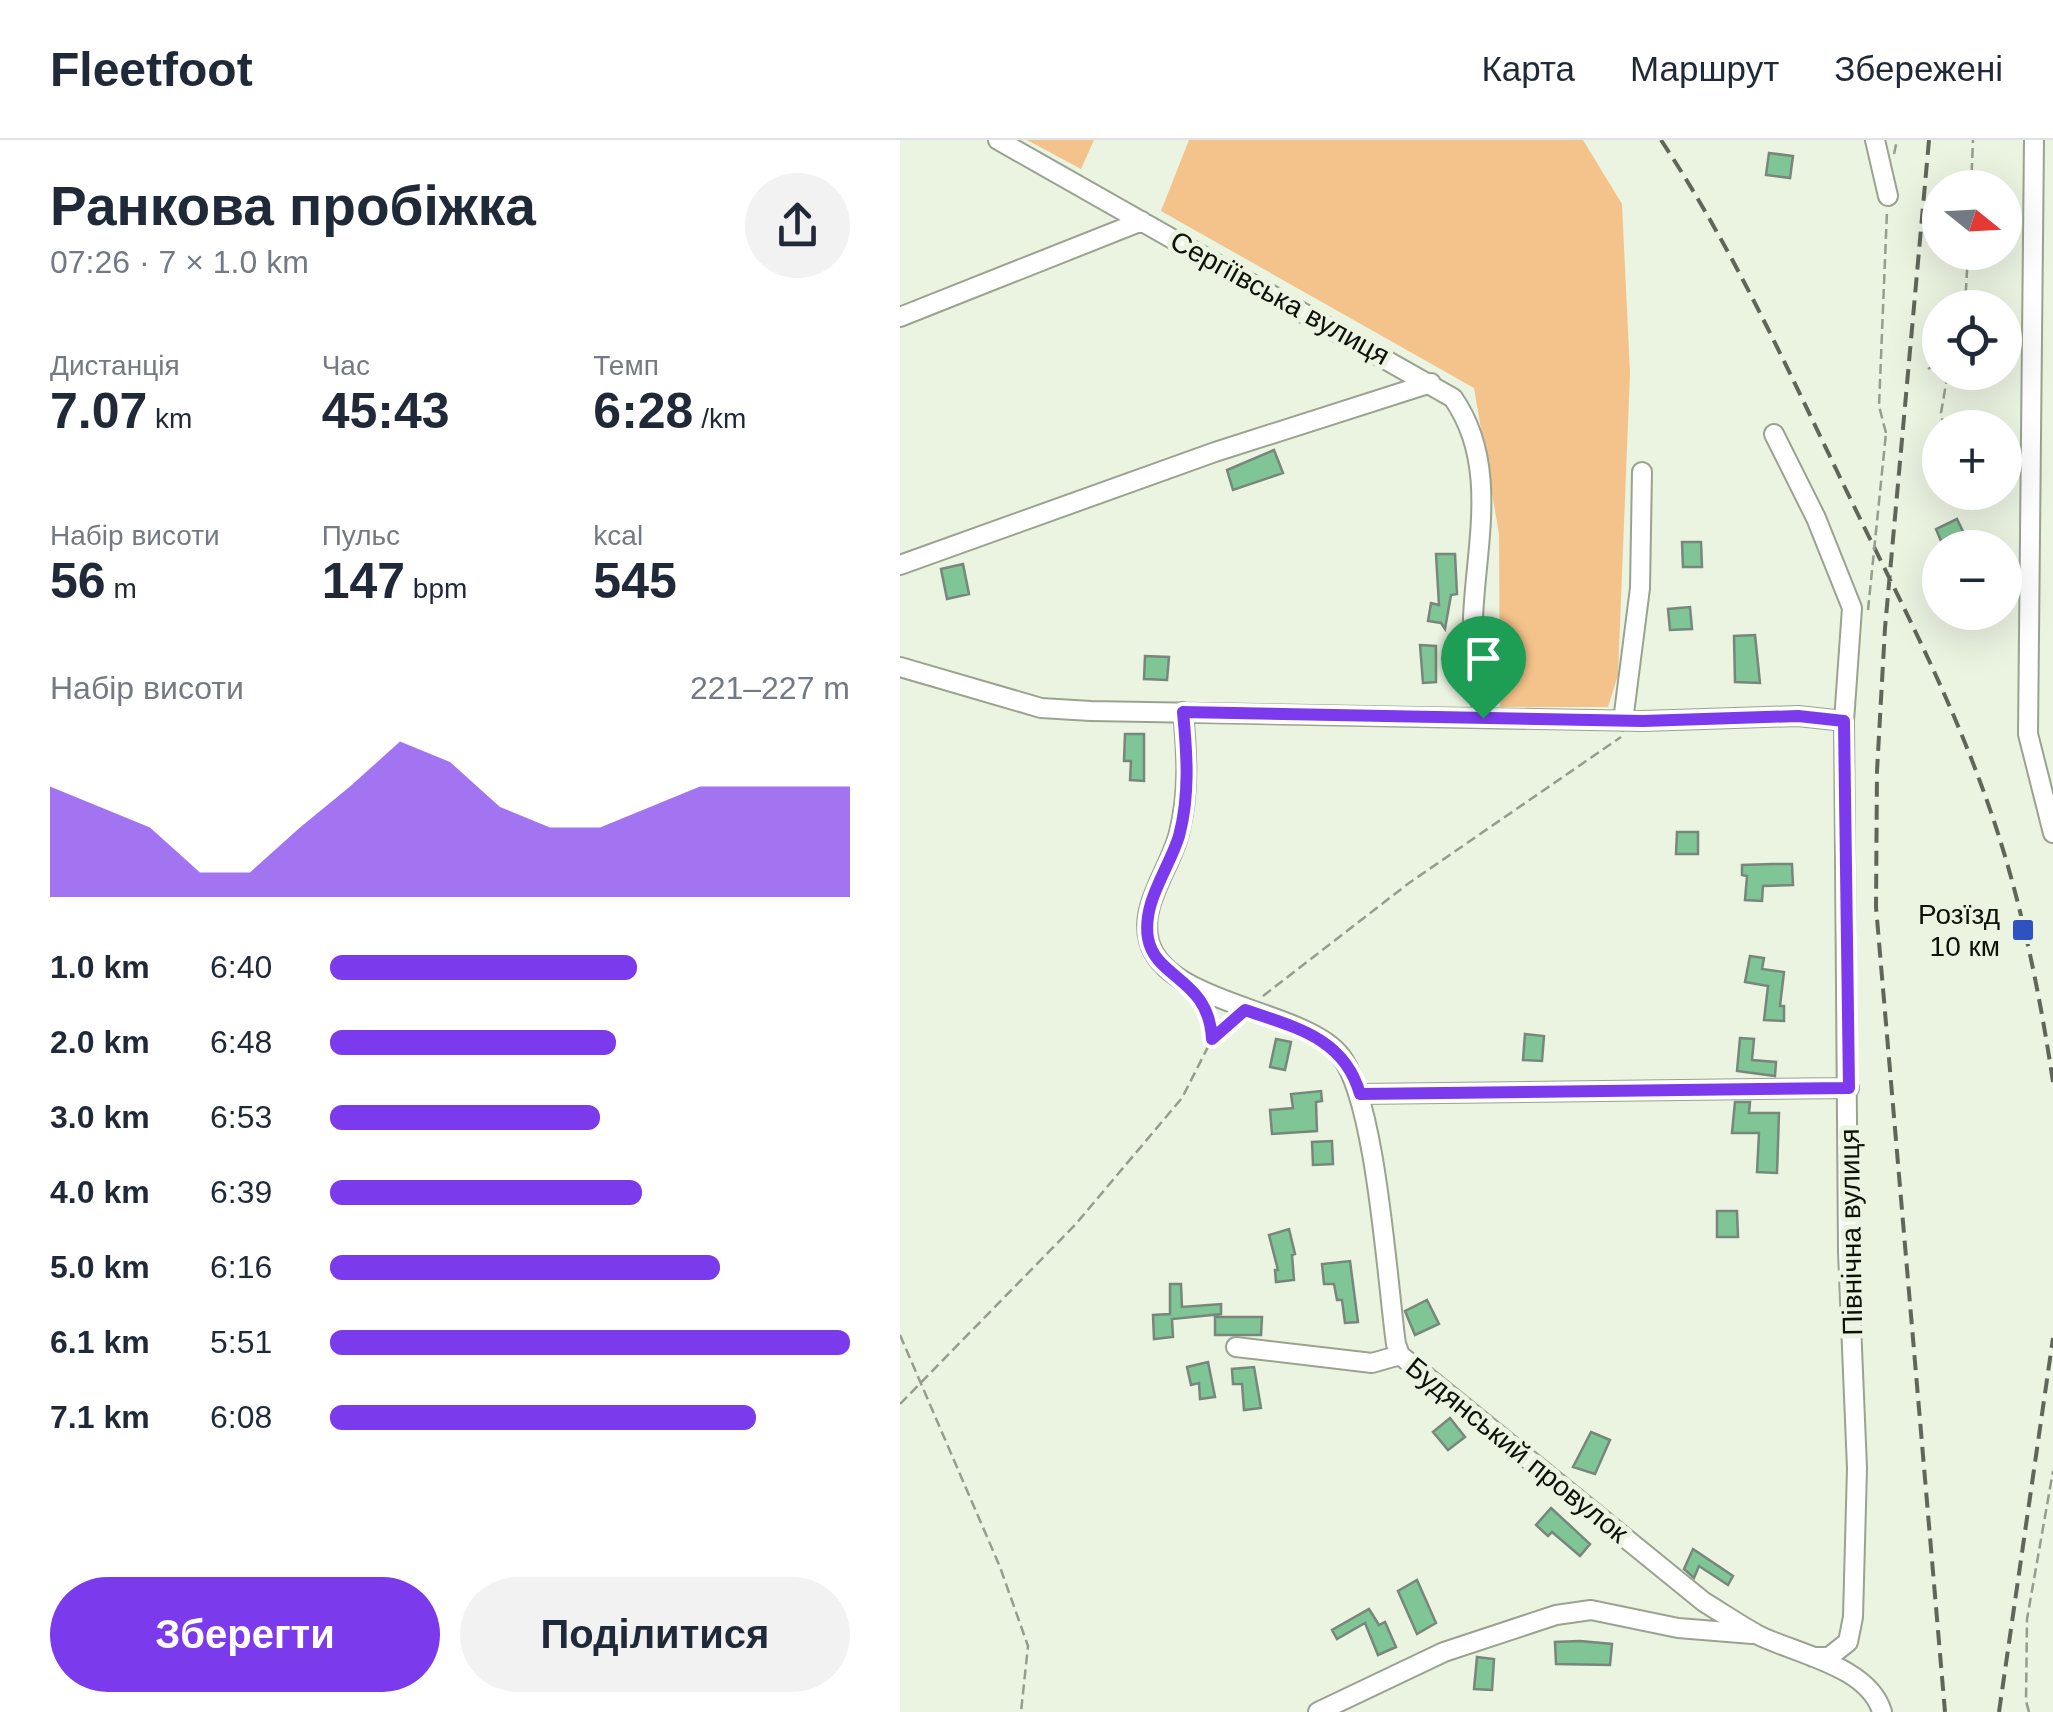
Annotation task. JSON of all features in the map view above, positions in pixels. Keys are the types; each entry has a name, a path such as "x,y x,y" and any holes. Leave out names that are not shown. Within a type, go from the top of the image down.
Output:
{"street":[{"name":"Сергіївська вулиця","path":"998,140 1453,398 1461,409 1484,490 1473,622 1483,718"},
{"path":"1875,140 1888,196"},
{"path":"2034,140 2028,734 2053,833"},
{"path":"900,317 1142,221"},
{"path":"2034,363 2053,363"},
{"path":"900,566 1215,452 1431,384"},
{"name":"Північна вулиця","path":"1774,434 1816,518 1852,608 1844,721 1848,1252 1858,1468 1854,1617 1848,1642 1838,1652 1829,1657 1808,1656"},
{"path":"1623,720 1640,588 1642,472"},
{"path":"900,667 1042,708 1643,721 1798,716 1844,721"},
{"name":"Будянський провулок","path":"1183,712 1188,763 1185,806 1178,838 1152,900 1148,940 1164,964 1182,978 1245,1010 1322,1039 1338,1052 1360,1094 1400,1355 1704,1602 1758,1635 1853,1677 1880,1706"},
{"path":"1360,1094 1849,1088"},
{"path":"1236,1347 1372,1363 1400,1355"},
{"path":"1318,1712 1444,1652 1556,1615 1591,1610 1678,1628 1758,1635"}],"path":[{"path":"1894,159 1896,140"},
{"path":"1972,170 1973,140"},
{"path":"1868,610 1886,433 1878,406 1888,196"},
{"path":"900,1404 1075,1226 1182,1098 1212,1039 1409,883 1643,721"},
{"path":"1206,1007 1212,1039"},
{"path":"900,1336 1000,1568 1028,1646 1021,1712"},
{"path":"2026,1712 2027,1619 2053,1471"}],"shaded area":[{"path":"1027,140 1094,140 1081,169"},
{"path":"1189,140 1583,140 1622,204 1630,373 1618,675 1608,707 1500,707 1499,534 1474,388 1161,211"}],"building":[{"path":"1769,153 1793,156 1790,178 1766,175"},
{"path":"1274,450 1283,473 1233,490 1227,470"},
{"path":"1957,519 1962,530 1936,530"},
{"path":"1682,542 1701,542 1702,567 1683,567"},
{"path":"1436,554 1455,554 1457,594 1451,595 1445,629 1441,623 1428,621 1431,603 1439,605"},
{"path":"963,564 969,594 947,599 941,569"},
{"path":"1690,607 1692,629 1670,630 1668,609"},
{"path":"1755,635 1760,683 1735,682 1734,636"},
{"path":"1420,645 1436,646 1436,682 1423,683"},
{"path":"1145,656 1169,657 1167,680 1144,679"},
{"path":"1125,734 1144,734 1144,781 1130,780 1131,761 1124,761"},
{"path":"1677,832 1698,832 1698,854 1676,854"},
{"path":"1792,864 1793,885 1763,886 1762,901 1745,900 1747,876 1742,875 1742,865"},
{"path":"1750,956 1764,958 1762,969 1784,972 1780,1006 1784,1006 1784,1021 1764,1020 1768,986 1745,982"},
{"path":"1525,1034 1544,1036 1542,1061 1523,1060"},
{"path":"1740,1038 1754,1039 1752,1060 1776,1062 1775,1076 1737,1071"},
{"path":"1276,1039 1291,1042 1285,1070 1270,1067"},
{"path":"1321,1091 1322,1101 1316,1102 1317,1131 1272,1134 1270,1110 1293,1108 1291,1094"},
{"path":"1735,1102 1750,1102 1749,1113 1779,1113 1777,1173 1757,1172 1759,1133 1732,1133"},
{"path":"1332,1141 1333,1164 1313,1165 1312,1142"},
{"path":"1717,1211 1737,1211 1738,1237 1717,1237"},
{"path":"1289,1229 1295,1254 1294,1280 1276,1282 1278,1270 1269,1235"},
{"path":"1350,1261 1358,1322 1345,1323 1342,1300 1337,1300 1334,1284 1324,1284 1322,1264"},
{"path":"1170,1284 1181,1284 1182,1307 1221,1304 1221,1314 1172,1319 1173,1337 1154,1339 1153,1315 1170,1314"},
{"path":"1427,1300 1439,1324 1415,1335 1405,1311"},
{"path":"1215,1317 1262,1317 1261,1335 1215,1335"},
{"path":"1208,1362 1215,1397 1200,1399 1199,1383 1191,1385 1187,1367"},
{"path":"1254,1367 1261,1408 1244,1410 1242,1384 1233,1384 1232,1369"},
{"path":"1450,1418 1465,1437 1448,1450 1433,1432"},
{"path":"1591,1432 1610,1440 1595,1474 1573,1467"},
{"path":"1551,1508 1590,1544 1580,1556 1552,1532 1548,1536 1536,1525"},
{"path":"1693,1549 1733,1576 1728,1585 1699,1566 1694,1578 1684,1569"},
{"path":"1417,1580 1436,1623 1417,1634 1398,1591"},
{"path":"1369,1609 1379,1625 1385,1622 1396,1647 1378,1655 1365,1623 1337,1639 1332,1630"},
{"path":"1555,1642 1612,1644 1610,1665 1556,1664"},
{"path":"1477,1657 1494,1659 1492,1690 1474,1689"}],"railway":[{"path":"1661,140 1710,220 1775,343 1913,626 1966,746 2016,895 2053,1082"},
{"path":"1929,140 1885,628 1877,771 1876,907 1945,1712"},
{"path":"1999,1712 2053,1338"}],"place":[{"name":"Розїзд 10 км","path":"2023,930"}],"route":[{"path":"1183,712 1483,718 1643,721 1798,716 1844,721 1849,1088 1360,1094 1338,1052 1302,1029 1245,1010 1212,1039 1211,1017 1200,996 1164,964 1148,940 1152,900 1178,838 1185,806 1188,763 1183,712"}]}
